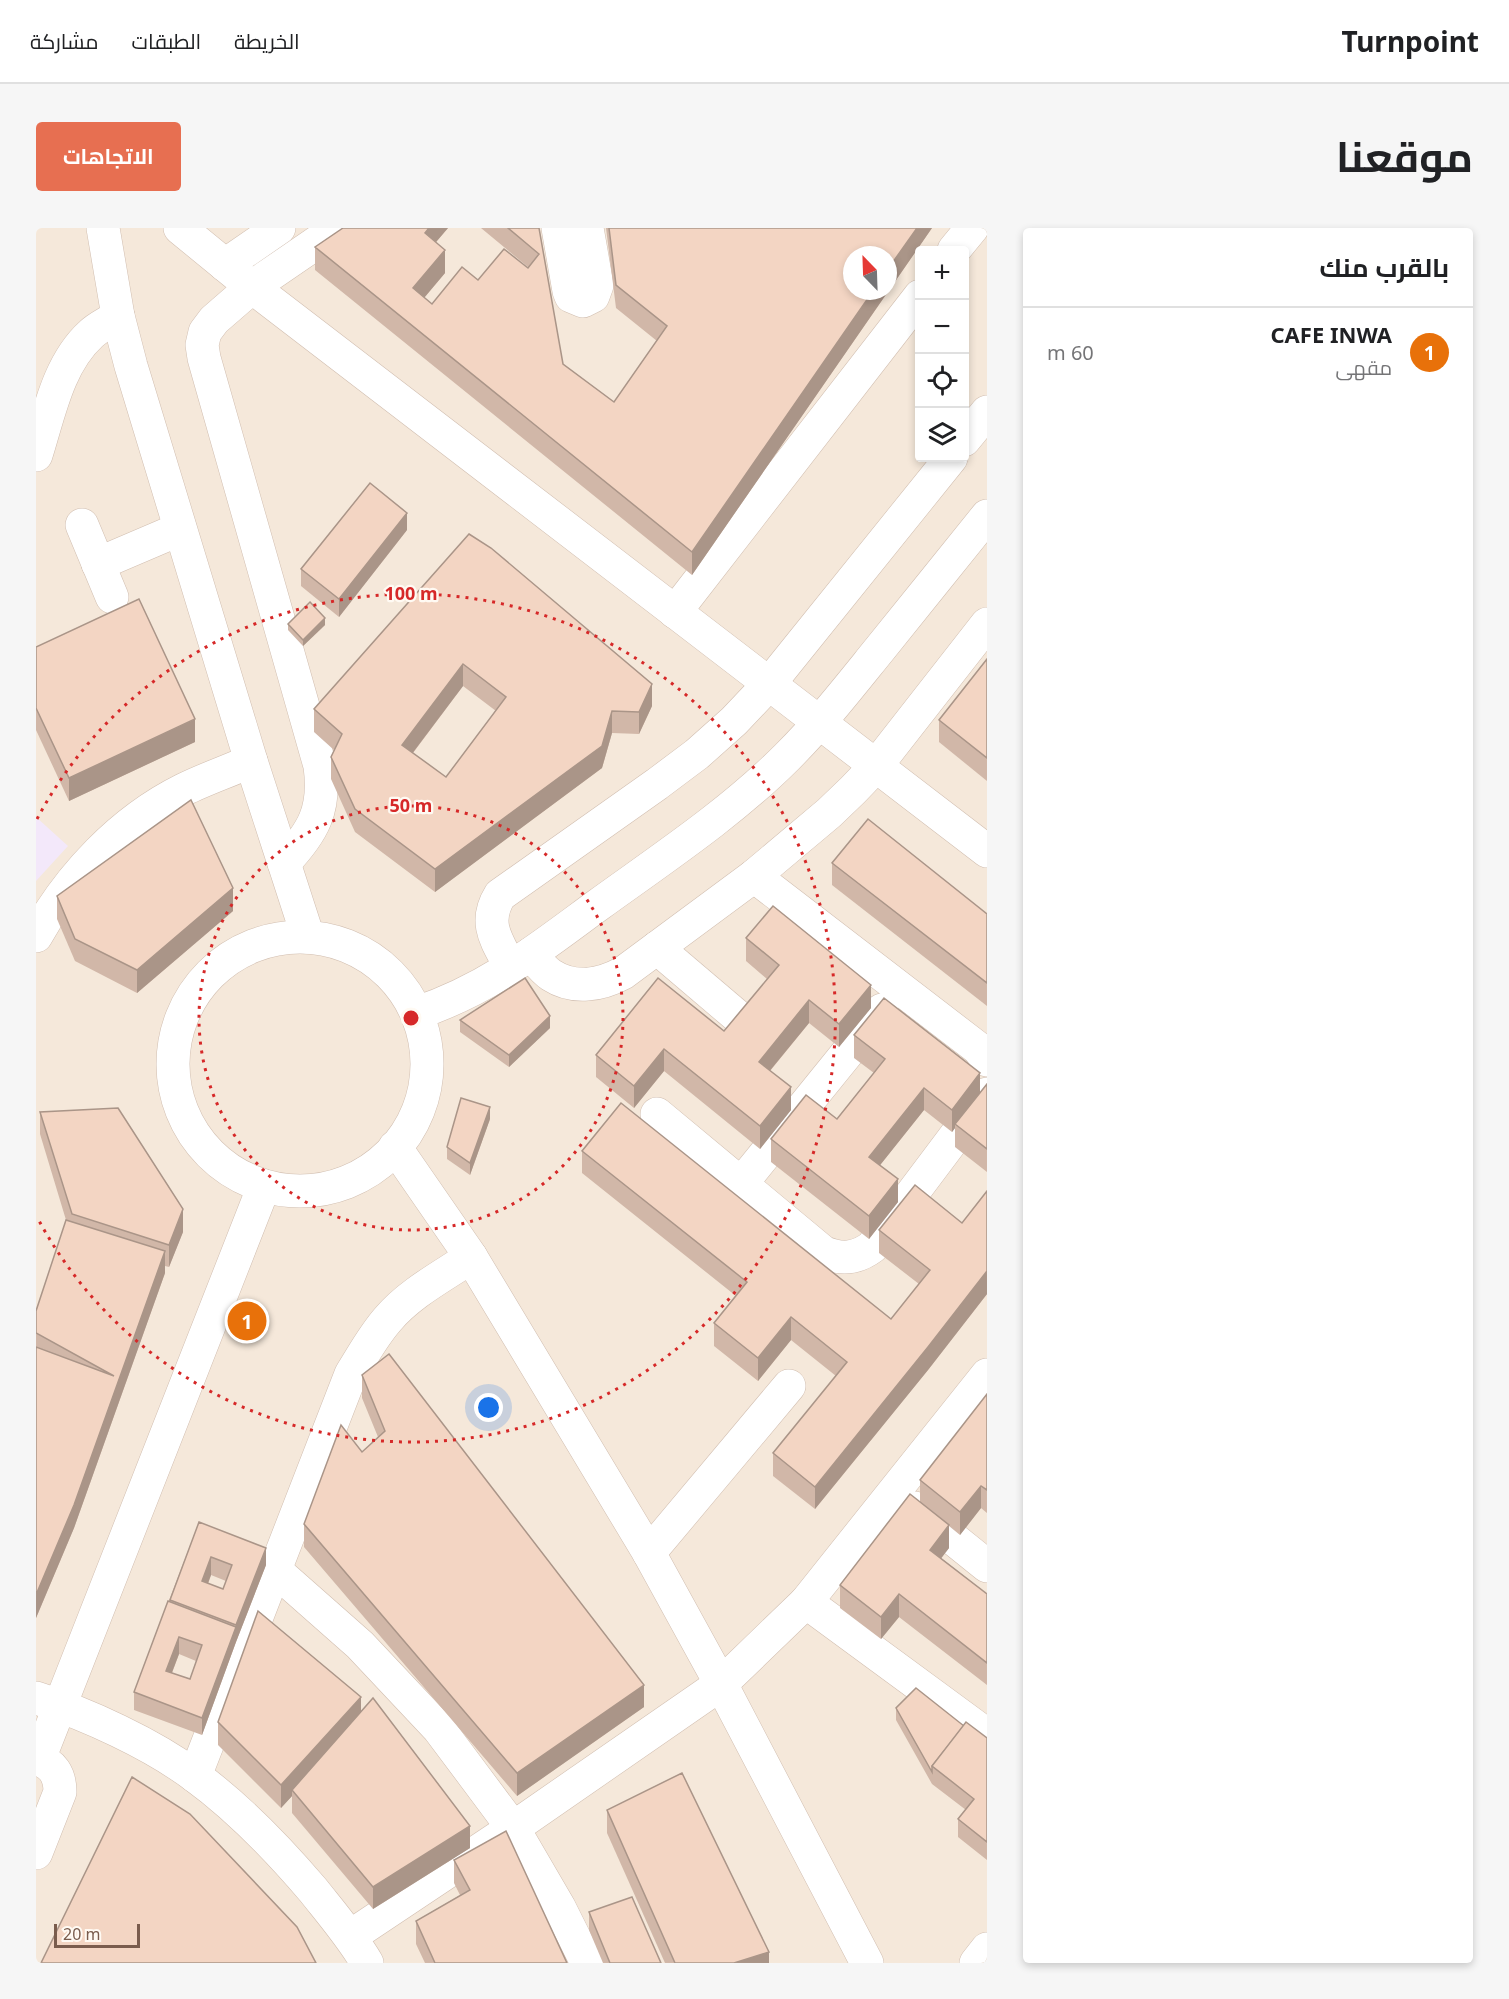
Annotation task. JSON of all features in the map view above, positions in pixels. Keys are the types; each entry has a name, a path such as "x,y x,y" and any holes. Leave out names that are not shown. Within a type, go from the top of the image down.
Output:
{"street":[{"path":"103,228 118,316 131,366 251,761 308,937"},
{"path":"180,228 252,287 876,766 984,843"},
{"path":"225,265 279,228"},
{"path":"284,863 301,845 314,826 321,805 320,766 202,345 205,332 214,320 252,287 338,228"},
{"path":"558,228 569,291 571,296 583,301 593,296 597,285 587,228"},
{"path":"957,246 972,228"},
{"path":"675,612 917,300"},
{"path":"36,455 60,381 71,357 91,333 118,316"},
{"path":"969,434 987,412"},
{"path":"948,462 769,684 734,721 697,754 500,895 492,913 491,922 494,932 521,961 564,981 594,984 610,980 623,973 754,876 829,813 876,766 987,624"},
{"path":"417,1013 481,987 521,961 711,822 786,759 820,723 987,516"},
{"path":"82,525 112,597"},
{"path":"98,564 180,528"},
{"path":"36,936 55,903 88,863 120,833 150,810 183,790 251,761"},
{"path":"754,876 978,1049 987,1060"},
{"path":"308,937 342,944 373,960 399,983 417,1013 425,1041 427,1069 422,1097 412,1124 395,1147 374,1167 349,1181 321,1189 293,1191 264,1186 227,1169 197,1140 178,1104 172,1063 178,1023 198,986 229,958 267,941 308,937"},
{"path":"657,948 736,1016"},
{"path":"741,1184 900,988"},
{"path":"657,1114 823,1252 839,1257 857,1256 872,1247 987,1094"},
{"path":"395,1147 471,1257 649,1553 721,1684 864,1962"},
{"path":"36,1853 60,1792 60,1782 56,1772 48,1764 38,1759 48,1702 264,1186"},
{"path":"195,1776 351,1374 372,1339 389,1318 414,1295 471,1257"},
{"path":"649,1553 789,1386"},
{"path":"48,1702 128,1737 195,1776 271,1843 359,1950 513,1828 721,1684 806,1602 983,1388"},
{"path":"895,1492 987,1566"},
{"path":"275,1570 360,1645 439,1729 513,1828 559,1907 587,1963"},
{"path":"806,1602 987,1735"},
{"path":"976,1963 987,1949"}],"shaded area":[{"path":"36,228 987,228 987,1963 36,1963"},
{"path":"36,817 68,846 36,881"}],"building":[{"path":"343,228 429,228 425,233 445,250 413,288 432,304 462,267 478,280 504,249 528,268 539,254 508,228 539,228 563,364 614,402 667,326 616,285 609,228 917,228 897,256 897,246 843,246 843,300 867,300 692,552 315,247"},
{"path":"370,483 407,513 339,599 301,569"},
{"path":"469,534 491,548 652,684 639,712 612,711 602,746 435,869 355,809 331,757 342,734 314,709","holes":["463,664 506,697 446,777 402,745"]},
{"path":"139,599 195,719 69,778 36,708 36,647"},
{"path":"310,602 325,618 303,640 288,624"},
{"path":"987,659 987,758 939,720"},
{"path":"191,800 233,888 137,970 75,939 57,896"},
{"path":"868,819 987,914 987,983 832,863"},
{"path":"773,906 871,985 839,1024 809,1000 759,1062 791,1087 760,1126 664,1049 634,1086 596,1055 658,978 724,1031 779,965 746,938"},
{"path":"525,978 550,1016 509,1055 460,1020"},
{"path":"884,998 980,1073 952,1110 924,1088 869,1157 898,1179 869,1216 771,1139 806,1095 837,1119 885,1059 854,1035"},
{"path":"987,1084 987,1149 955,1124"},
{"path":"461,1098 490,1107 470,1163 447,1147"},
{"path":"621,1103 891,1319 930,1270 879,1230 915,1185 962,1223 987,1191 987,1271 815,1487 773,1453 847,1362 791,1317 758,1358 714,1323 747,1282 582,1151"},
{"path":"118,1108 183,1209 169,1245 72,1214 40,1112"},
{"path":"66,1220 165,1251 74,1505 36,1595 36,1347 114,1376 36,1333 36,1311"},
{"path":"389,1354 644,1685 517,1773 304,1524 341,1425 362,1452 385,1431 362,1375"},
{"path":"987,1394 987,1490 981,1486 960,1512 920,1480"},
{"path":"910,1494 949,1525 930,1550 987,1594 987,1663 899,1594 881,1617 840,1585"},
{"path":"199,1522 266,1548 236,1625 170,1600","holes":["211,1557 232,1565 223,1589 202,1581"]},
{"path":"168,1601 236,1627 202,1718 134,1692","holes":["179,1637 202,1645 190,1679 166,1671"]},
{"path":"258,1611 361,1697 281,1785 218,1722"},
{"path":"916,1688 964,1726 932,1766 932,1772 896,1708"},
{"path":"373,1698 470,1826 373,1887 292,1790"},
{"path":"966,1722 987,1738 987,1842 958,1819 974,1799 932,1766"},
{"path":"682,1773 769,1952 734,1963 675,1963 607,1810"},
{"path":"132,1777 190,1814 297,1927 316,1963 41,1963"},
{"path":"506,1831 567,1963 435,1963 416,1921 470,1890 454,1860"},
{"path":"632,1897 661,1963 610,1963 589,1912"}],"place":[{"name":"CAFE INWA","path":"247,1321"}]}
